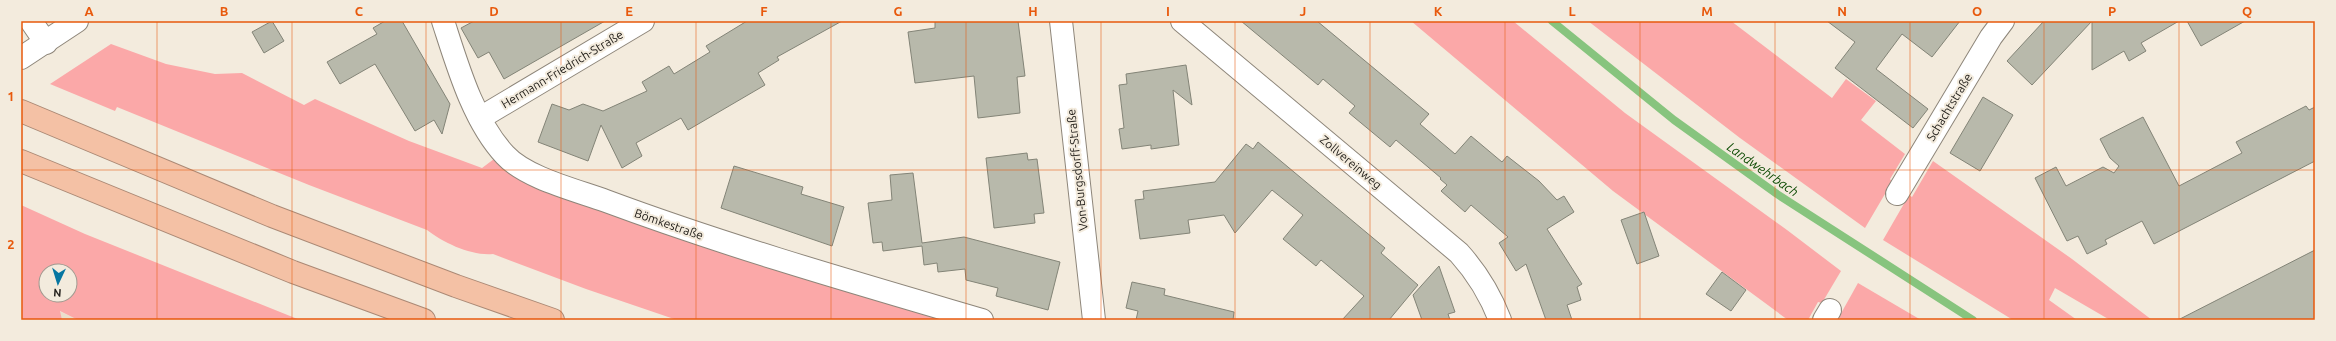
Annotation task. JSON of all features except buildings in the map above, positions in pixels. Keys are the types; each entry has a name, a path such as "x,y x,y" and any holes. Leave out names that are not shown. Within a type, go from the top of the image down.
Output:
{"highway":[{"path":"21,111 272,216 456,286 553,320"},
{"path":"21,161 292,272 424,320"}],"street":[{"path":"31,21 46,43"},
{"path":"21,58 46,43 77,21"},
{"name":"Bömkestraße","path":"443,21 480,118 492,139 506,156 524,168 549,180 658,220 788,264 982,320"},
{"name":"Hermann-Friedrich-Straße","path":"480,118 643,21"},
{"name":"Von-Burgsdorff-Straße","path":"1060,21 1094,320"},
{"name":"Zollvereinweg","path":"1182,21 1459,254 1477,272 1491,296 1500,320"},
{"name":"Schachtstraße","path":"1897,194 1991,37 2003,21"}],"shaded area":[{"path":"1411,21 1513,21 1625,113 1787,230 1841,271 1822,303 1818,302 1808,320 1788,320 1613,191"},
{"path":"1588,21 1731,21 1832,98 1846,79 1876,101 1861,120 1905,154 1890,179 1892,182 1865,228 1740,138"},
{"path":"111,44 166,64 215,74 242,73 304,105 315,99 409,141 482,168 494,159 501,166 516,175 677,236 828,286 949,320 677,320 586,289 493,254 467,251 441,240 427,230 309,185 117,107 115,111 50,84"},
{"path":"1933,161 2072,259 2152,320 2110,320 2055,288 2049,300 2077,320 2013,320 1883,240 1909,195 1912,197"},
{"path":"21,205 85,234 300,320 78,320 60,311 62,320 21,320"},
{"path":"1858,283 1921,320 1840,320 1839,317"},
{"path":"59,311 78,320 62,320"}],"waterway":[{"name":"Landwehrbach","path":"1552,21 1674,120 1777,194 1973,320"}]}
